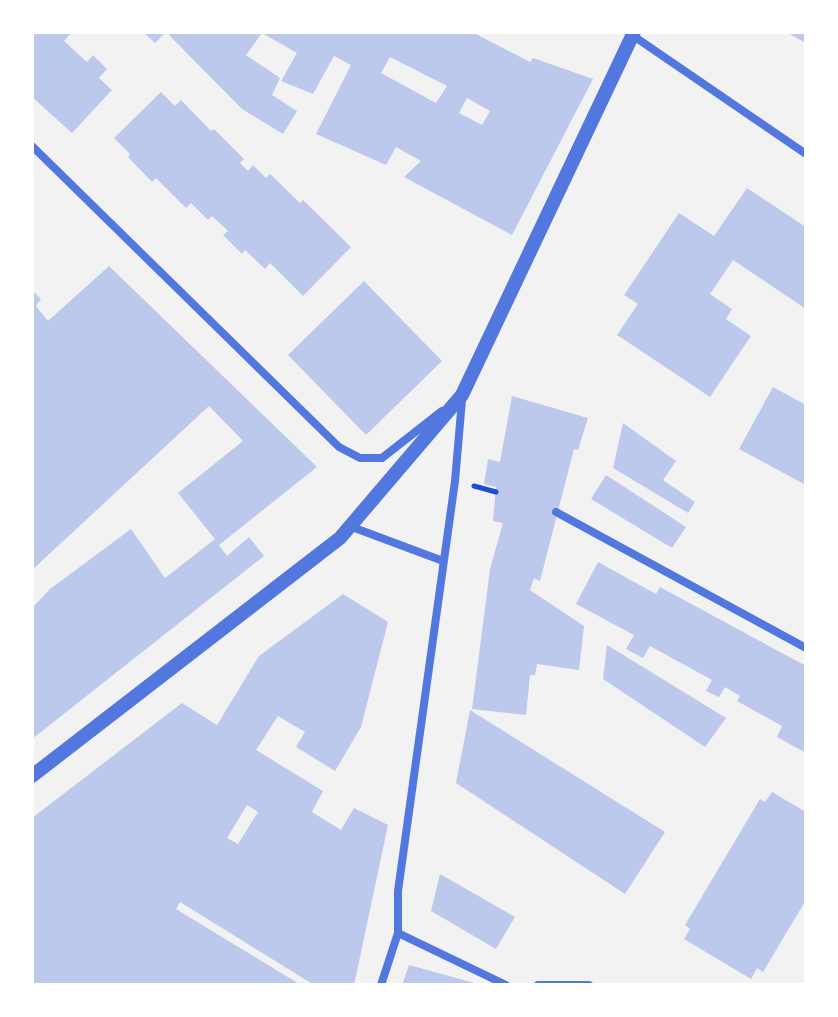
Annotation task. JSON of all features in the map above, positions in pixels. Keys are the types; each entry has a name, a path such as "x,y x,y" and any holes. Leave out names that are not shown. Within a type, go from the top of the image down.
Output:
{"street":[{"path":"32,776 352,527 462,395 633,33 806,154"},
{"path":"32,146 339,447 360,458 382,458 462,395"},
{"path":"381,985 398,933 398,891 455,481 462,395"},
{"path":"556,512 806,648"},
{"path":"352,527 443,561"},
{"path":"398,933 506,985"},
{"path":"538,985 589,985"}],"building":[{"path":"32,32 72,32 64,41 87,62 93,55 107,69 99,78 112,90 72,133 32,97"},
{"path":"143,32 166,32 155,43"},
{"path":"170,32 472,32 530,62 533,58 593,79 512,235 404,177 421,161 396,147 386,165 316,134 351,65 334,56 313,94 281,81 297,53 262,33 246,55 280,78 272,95 297,111 283,134 242,109 169,35","holes":["390,57 447,86 436,103 381,73","467,98 490,111 482,125 459,113"]},
{"path":"786,32 806,32 806,43"},
{"path":"161,92 175,106 181,100 244,159 240,163 248,171 253,165 266,178 270,174 300,203 303,200 351,247 303,296 270,263 265,269 245,250 242,254 223,235 228,231 212,216 208,220 191,203 186,208 156,178 152,182 114,138"},
{"path":"747,188 806,227 806,309 733,260 710,294 732,309 726,319 751,336 710,397 617,335 638,304 624,295 679,213 714,236"},
{"path":"109,266 317,467 219,545 227,556 249,537 264,556 32,739 32,608 50,589 131,529 165,578 215,539 178,493 243,441 209,406 32,570 32,290 41,299 36,306 48,321"},
{"path":"364,281 442,361 366,435 288,355"},
{"path":"773,387 806,405 806,485 739,449"},
{"path":"512,396 588,418 578,450 574,449 540,581 534,578 530,590 584,626 579,670 537,664 535,675 530,675 526,715 472,709 490,569 503,523 493,521 496,487 484,484 488,459 500,462"},
{"path":"623,423 676,461 663,480 695,502 688,513 613,468"},
{"path":"606,475 686,527 672,548 591,499"},
{"path":"598,562 656,594 660,587 806,666 806,753 777,737 782,726 737,701 740,696 725,687 719,697 706,691 712,680 650,646 643,658 626,649 634,635 576,604"},
{"path":"343,594 388,622 361,727 335,771 296,747 305,732 278,716 256,750 323,791 312,812 341,830 354,808 388,825 354,985 314,985 180,902 176,909 301,985 32,985 32,818 182,703 217,725 259,656","holes":["247,805 258,812 238,844 227,838"]},
{"path":"607,645 726,718 705,747 603,679"},
{"path":"470,710 665,832 625,894 456,783"},
{"path":"772,792 806,812 806,900 763,972 757,968 751,979 684,939 690,929 685,925 760,799 765,802"},
{"path":"440,874 515,917 496,949 431,911"},
{"path":"409,965 478,984 478,985 402,985"}]}
